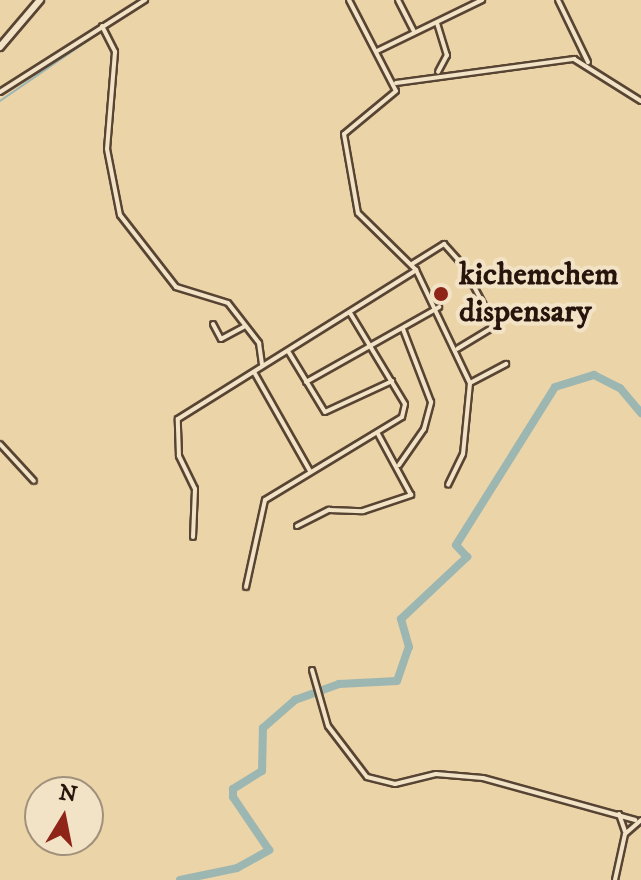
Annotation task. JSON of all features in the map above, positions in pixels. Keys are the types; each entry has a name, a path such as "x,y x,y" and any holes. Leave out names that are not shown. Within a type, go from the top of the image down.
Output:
{"street":[{"path":"0,47 40,0"},
{"path":"0,92 145,0"},
{"path":"349,0 396,83 394,98 344,134 360,219 412,264 439,307 470,383 463,454 448,485"},
{"path":"398,0 414,32"},
{"path":"377,51 482,0"},
{"path":"558,0 588,63 641,101"},
{"path":"436,73 447,55 437,23"},
{"path":"102,26 115,52 107,149 120,215 173,284 228,303 259,343 262,364"},
{"path":"396,83 436,73 588,63"},
{"path":"412,264 444,244 462,264 495,326 457,349"},
{"path":"193,537 195,489 179,456 176,423 262,364 288,351 416,270"},
{"path":"306,382 371,350 439,307"},
{"path":"246,587 263,504 311,471 402,417 405,404 350,313"},
{"path":"213,324 221,339 245,326"},
{"path":"399,465 424,429 431,402 403,329"},
{"path":"288,351 328,413 392,381"},
{"path":"470,383 506,364"},
{"path":"254,372 311,471"},
{"path":"297,526 329,510 363,511 411,495 399,465 378,433"},
{"path":"0,444 34,481"},
{"path":"312,670 328,726 367,777 395,784 436,774 483,778 638,820 625,834"},
{"path":"615,880 625,834 619,814"}],"waterway":[{"path":"0,101 131,11"},
{"path":"180,880 237,868 269,850 233,797 233,789 262,771 263,728 295,700 339,684 397,681 409,647 401,619 467,557 456,545 555,387 594,375 620,388 641,413"}],"place":[{"name":"kichemchem dispensary","path":"441,294"}]}
